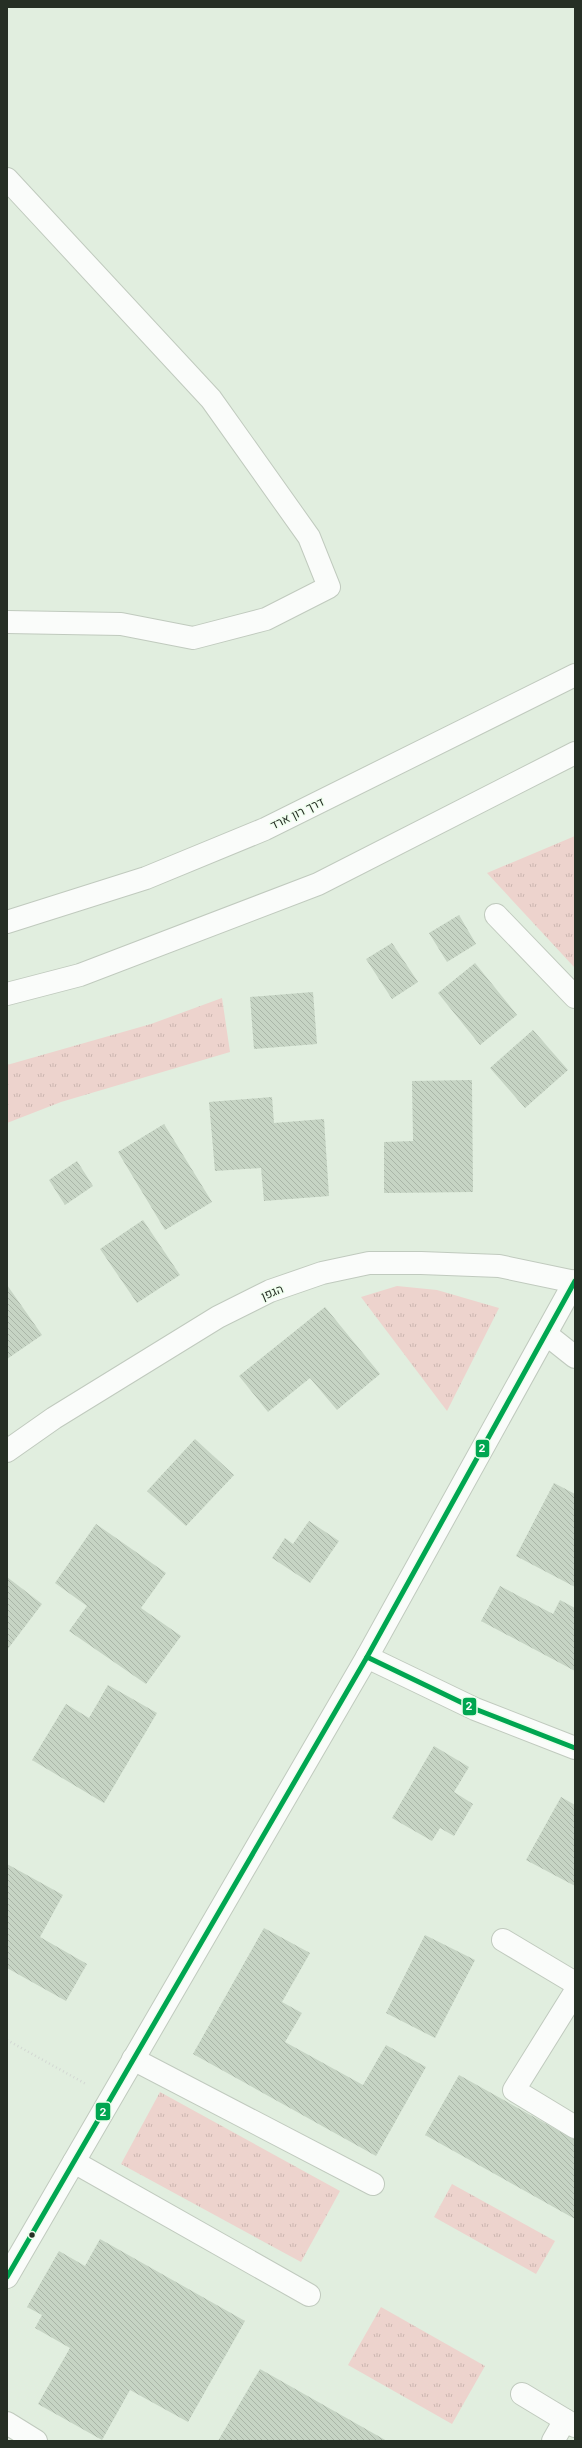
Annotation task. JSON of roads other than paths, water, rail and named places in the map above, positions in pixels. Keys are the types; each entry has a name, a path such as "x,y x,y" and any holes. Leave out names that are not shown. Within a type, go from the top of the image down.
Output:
{"street":[{"path":"7,179 211,399 309,537 329,587 266,619 193,638 121,624 7,622"},
{"name":"דרך רון ארד","path":"7,922 146,878 265,829 575,675"},
{"path":"7,994 80,975 318,884 575,754"},
{"path":"496,916 575,998"},
{"name":"הגפן","path":"7,1451 54,1418 218,1317 270,1291 322,1273 369,1263 460,1264 499,1266 575,1282"},
{"path":"7,2277 367,1657 575,1282"},
{"path":"546,1334 575,1357"},
{"path":"367,1657 475,1709 575,1748"},
{"path":"503,1940 575,1983"},
{"path":"575,1992 514,2090 575,2127"},
{"path":"133,2059 373,2184"},
{"path":"74,2162 309,2295"},
{"path":"522,2394 570,2423 553,2441"},
{"path":"7,2423 36,2441"}]}
